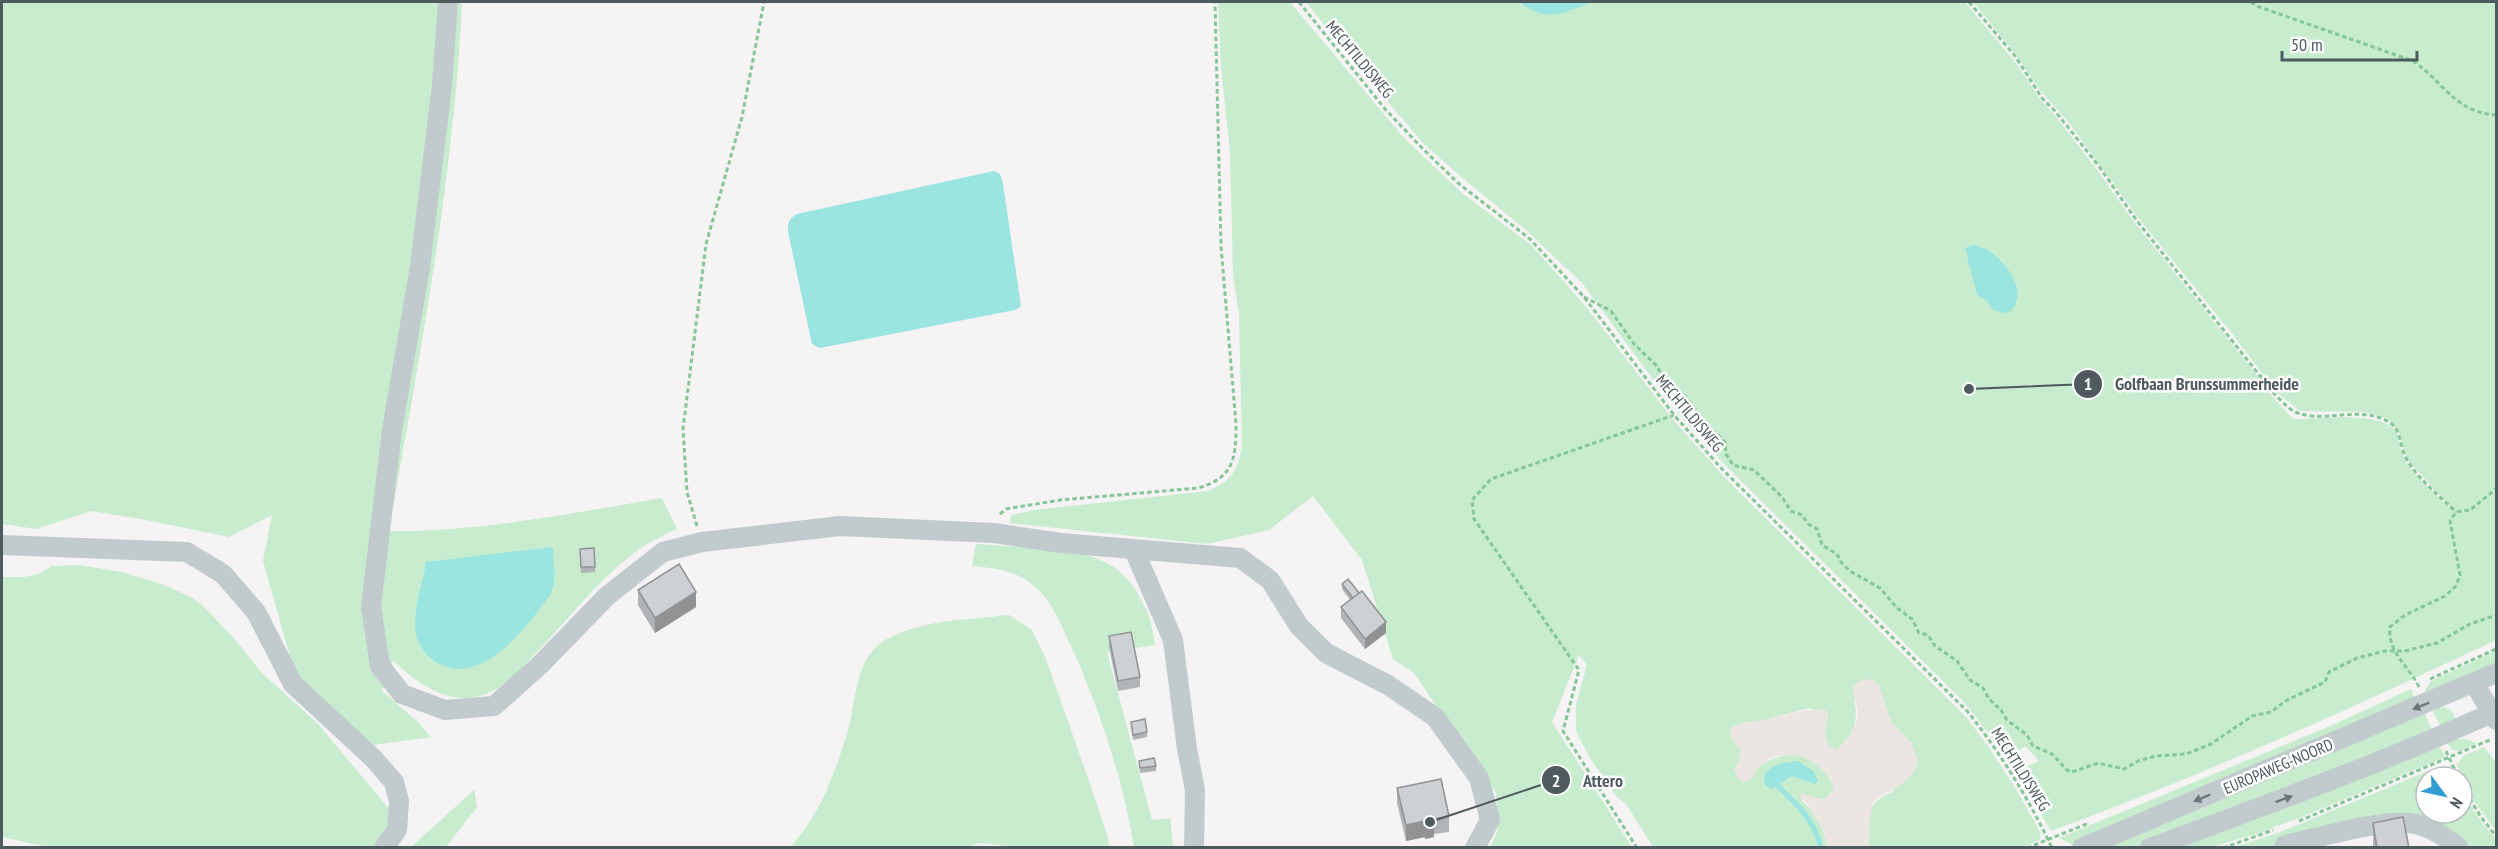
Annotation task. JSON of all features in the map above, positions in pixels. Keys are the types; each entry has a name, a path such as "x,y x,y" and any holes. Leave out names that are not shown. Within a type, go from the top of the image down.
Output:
{"street":[{"path":"448,2 442,85 420,267 392,430 371,608 380,666 402,694 446,710 494,706 541,664 607,596 663,552 702,542 840,526 994,533 1061,543 1240,558 1270,580 1299,626 1326,653 1388,684 1435,717 1479,778 1490,820 1476,848"},
{"path":"2,545 187,552 224,574 256,612 293,684 372,757 394,782 399,801 398,830 384,848"},
{"path":"1134,550 1173,640 1186,749 1194,790 1194,848"},
{"name":"EUROPAWEG-NOORD","path":"2082,848 2496,673"},
{"path":"2474,683 2495,715"},
{"name":"EUROPAWEG-NOORD","path":"2150,848 2317,787 2495,715"},
{"path":"2281,837 2391,823 2411,823 2429,829 2459,848"}],"path":[{"path":"702,542 687,492 683,429 706,244 742,117 764,2"},
{"path":"994,533 997,518 1006,509 1060,500 1198,488 1217,481 1232,465 1236,424 1221,246 1215,2"},
{"name":"MECHTILDISWEG","path":"1299,2 1385,109 1424,150 1458,183 1530,239 1584,297 1674,415 1722,469 1968,712 1991,741 2018,783 2052,848"},
{"path":"1969,2 2015,56 2042,98 2091,156 2144,230 2276,396 2295,412 2372,416 2392,425 2398,432 2403,451 2411,466 2456,512"},
{"path":"2251,2 2413,61 2454,99 2484,114 2496,115"},
{"path":"1584,297 1611,311 1634,344 1657,366 1664,380 1685,396 1708,426 1723,439 1727,448 1728,460 1733,465 1754,470 1782,497 1791,511 1802,515 1808,524 1817,529 1822,545 1837,554 1850,571 1880,588 1897,608 1912,619 1919,633 1928,634 1935,646 1957,661 1970,680 1983,688 2007,720 2027,735 2033,746 2052,754 2067,770 2072,772 2098,763 2124,769 2138,761 2156,756 2186,754 2211,744 2252,717 2271,712 2287,700 2325,682 2329,672 2357,658 2405,651 2437,643 2470,624 2496,615"},
{"path":"1638,848 1563,731 1580,670 1474,519 1472,500 1491,479 1674,415"},
{"path":"2496,489 2470,510 2456,512 2450,520 2460,575 2456,586 2445,596 2405,615 2390,627 2388,639 2418,684 2496,649"},
{"path":"2297,822 2496,737"},
{"path":"2449,757 2453,765"},
{"path":"2474,806 2496,836"},
{"path":"2223,848 2281,837"},
{"path":"2027,848 2048,839"}],"green space":[{"path":"2,2 462,2 458,69 434,268 389,531 492,525 662,498 677,529 655,539 617,567 518,671 493,691 473,698 447,695 423,685 393,660 382,691 417,721 431,737 372,745 322,707 293,667 263,561 272,515 229,537 91,511 36,529 2,524","holes":["426,562 553,589 510,643 437,663 422,650 418,641 417,607"]},
{"path":"1218,2 1290,2 1404,138 1462,193 1531,245 1587,308 1675,422 1727,480 1966,717 2015,788 2041,834 2040,840 2021,848 1869,847 1869,821 1872,808 1876,802 1892,792 1912,744 1891,722 1886,709 1854,701 1856,714 1853,728 1846,741 1836,750 1826,739 1828,714 1808,708 1765,720 1742,723 1730,736 1741,751 1739,761 1746,782 1769,760 1791,755 1810,759 1825,772 1834,789 1824,800 1801,794 1802,801 1812,810 1819,822 1827,847 1653,847 1626,804 1616,796 1588,755 1576,731 1576,704 1587,665 1579,655 1552,722 1632,847 1490,847 1498,830 1496,793 1414,673 1393,659 1362,560 1313,496 1269,530 1207,544 1010,523 1011,515 1034,510 1208,491 1229,478 1239,460 1242,444 1239,313 1233,275 1230,152 1221,68"},
{"path":"1306,2 1965,2 2015,62 2040,99 2098,171 2134,222 2270,394 2293,419 2357,418 2370,419 2390,426 2398,436 2407,464 2425,485 2453,510 2406,458 2399,433 2389,419 2365,412 2300,411 2276,392 2140,220 2070,124 2039,89 2014,52 1973,2 2496,2 2496,640 2276,740 2108,810 2051,831 2015,771 2039,761 2025,746 2008,759 1964,702 1725,465 1680,416 1582,283 1526,230 1423,143"},
{"path":"976,544 1041,548 1090,556 1116,569 1137,592 1146,609 1155,645 1107,652 1152,820 1170,818 1173,847 1134,847 1124,796 1109,745 1082,670 1059,620 1037,588 1023,578 1002,570 972,566"},
{"path":"80,565 122,572 164,585 191,597 202,605 232,636 262,673 318,724 390,810 381,847 52,848 2,837 2,577 24,577 38,574 52,566"},
{"path":"1009,615 1032,630 1046,659 1090,784 1109,847 1019,847 979,843 965,848 790,848 813,816 826,791 848,730 859,679 869,655 889,638 918,627 948,621"},
{"path":"2496,651 2496,664 2427,696 2425,690 2431,681"},
{"path":"2411,689 2416,701 2231,780 2073,845 2059,838 2335,724"},
{"path":"2443,707 2451,710 2455,717 2454,721 2442,730 2432,709"},
{"path":"2424,712 2434,734 2277,797 2139,847 2101,848 2203,808"},
{"path":"2466,739 2477,743 2461,751 2452,750 2446,741"},
{"path":"2439,744 2445,757 2426,765 2414,765 2414,770 2256,834 2212,847 2176,848 2315,796"},
{"path":"2484,747 2496,762 2496,831 2474,801 2474,765 2457,765 2463,756"},
{"path":"2414,777 2414,825 2436,825 2283,847 2231,848 2278,833"},
{"path":"474,790 477,807 446,847 411,847"},
{"path":"2474,810 2496,839 2496,847 2470,847 2436,825 2474,825"}],"sand":[{"path":"1872,679 1879,684 1891,722 1912,743 1918,762 1915,770 1905,781 1874,801 1870,818 1869,847 1827,847 1825,834 1809,806 1800,796 1801,793 1824,800 1834,789 1828,776 1805,758 1783,755 1762,764 1749,781 1742,783 1734,770 1741,751 1730,735 1731,728 1743,723 1801,711 1825,710 1828,713 1826,739 1828,744 1836,750 1844,743 1856,722 1858,712 1853,687 1859,681"}],"water":[{"path":"1520,2 1591,2 1563,13 1546,14 1529,9"},
{"path":"994,171 1000,174 1003,184 1021,306 1015,310 820,348 812,344 788,232 792,217 797,214"},
{"path":"1974,245 1992,253 2004,264 2014,279 2017,296 2016,304 2011,311 2004,313 1992,309 1987,301 1977,295 1965,248"},
{"path":"553,547 552,591 529,622 506,646 493,657 478,665 463,669 448,667 428,656 417,639 415,620 426,562"},
{"path":"1798,761 1814,772 1818,781 1815,784 1792,776 1771,789 1765,785 1764,779 1769,769 1787,762"}],"building":[{"path":"594,548 595,567 581,567 580,549"},
{"path":"679,564 696,592 655,618 638,590"},
{"path":"1348,579 1359,593 1353,598 1342,584"},
{"path":"1362,591 1386,622 1365,639 1341,607"},
{"path":"1131,632 1140,677 1118,681 1109,636"},
{"path":"1145,719 1147,732 1133,735 1131,722"},
{"path":"1154,758 1156,766 1140,768 1139,761"},
{"path":"1441,779 1449,816 1434,819 1434,822 1425,824 1425,821 1406,825 1397,788"},
{"path":"2403,817 2409,848 2377,848 2373,823"}],"waterway":[{"path":"1778,786 1810,821 1821,848"}],"place":[{"name":"Golfbaan Brunssummerheide","path":"1969,389"},
{"name":"Attero","path":"1430,822"}]}
